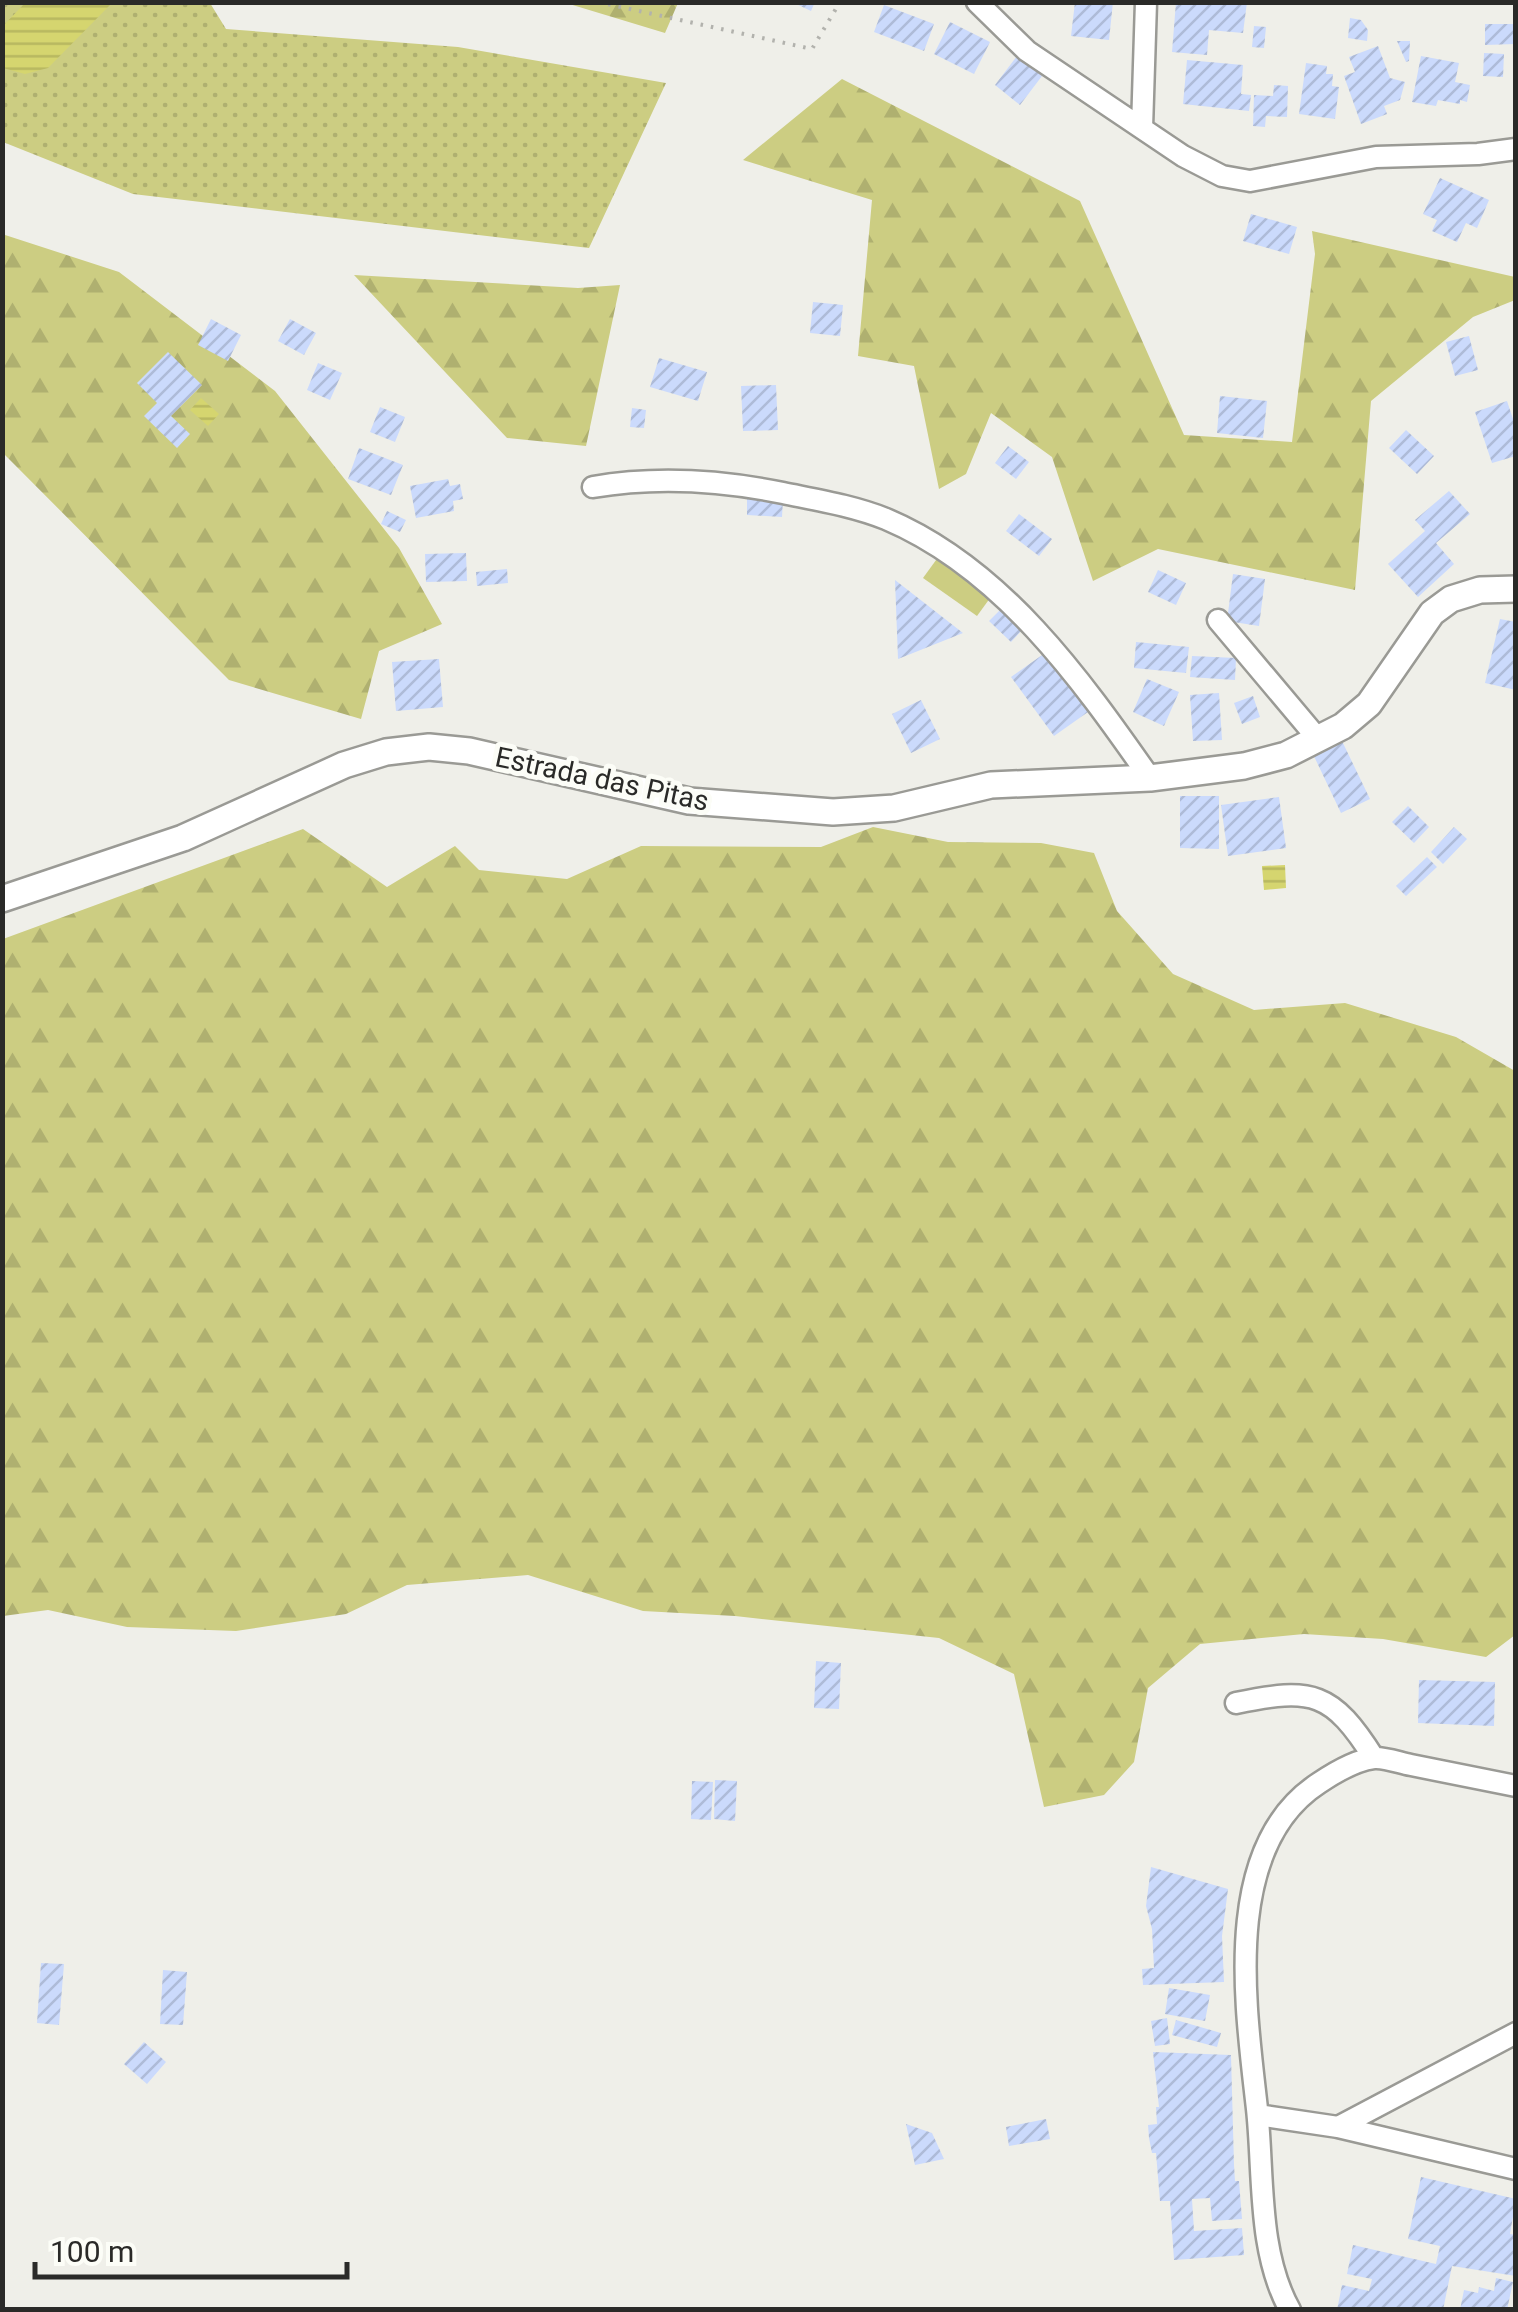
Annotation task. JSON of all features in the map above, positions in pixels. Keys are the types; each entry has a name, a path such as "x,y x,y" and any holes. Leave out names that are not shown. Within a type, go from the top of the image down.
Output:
{"street":[{"path":"977,2 1028,52 1183,156 1222,176 1250,181 1376,157 1516,149"},
{"path":"1142,128 1146,2"},
{"path":"593,487 684,480 741,484 841,506 898,525 966,566 1012,606 1088,689 1150,778"},
{"name":"Estrada das Pitas","path":"2,899 182,838 344,764 386,752 469,751 690,801 833,812 894,808 991,785 1150,778 1244,766 1286,755 1343,726 1369,704 1432,613 1451,600 1480,590 1516,589"},
{"path":"1218,620 1319,740"},
{"path":"1236,1703 1295,1696 1321,1699 1338,1709 1374,1758"},
{"path":"1290,2310 1271,2256 1251,2052 1246,1938 1252,1891 1272,1834 1288,1808 1336,1772 1374,1758 1515,1782"},
{"path":"1338,2127 1516,2033"},
{"path":"1258,2115 1338,2127 1516,2169"}],"path":[{"path":"598,2 812,49 840,2"}],"green space":[{"path":"2,3 210,3 226,29 458,47 666,83 589,248 133,194 3,142"},
{"path":"566,3 678,3 665,33"},
{"path":"842,79 1080,201 1184,435 1292,442 1315,254 1312,231 1515,277 1515,300 1473,317 1371,401 1355,590 1158,549 1093,581 1052,457 991,413 966,474 939,489 914,366 858,356 872,200 743,160"},
{"path":"2,234 119,272 275,391 399,548 442,624 379,651 361,719 229,680 3,453"},
{"path":"354,275 578,288 620,285 586,446 507,438"},
{"path":"939,556 993,594 977,616 923,578"},
{"path":"873,827 948,842 1041,843 1094,853 1117,911 1173,974 1254,1010 1345,1003 1456,1037 1515,1071 1515,1635 1486,1657 1383,1639 1304,1634 1200,1644 1148,1688 1134,1762 1104,1795 1044,1807 1014,1674 939,1638 735,1616 643,1611 528,1575 407,1585 346,1614 236,1631 127,1627 48,1610 3,1616 3,939 303,829 387,887 455,846 479,870 567,879 641,846 821,847"}],"shaded area":[{"path":"26,2 112,3 48,68 25,74 3,68 2,27"},
{"path":"201,398 219,414 208,426 190,410"},
{"path":"1285,865 1286,888 1264,890 1262,866"}],"building":[{"path":"792,2 815,2 811,11"},
{"path":"1075,2 1113,2 1109,40 1071,36"},
{"path":"1176,2 1247,2 1243,33 1209,30 1207,55 1172,52"},
{"path":"884,5 934,24 924,51 874,32"},
{"path":"1350,18 1361,20 1368,30 1367,41 1348,38"},
{"path":"950,22 990,42 974,74 934,54"},
{"path":"1485,24 1516,24 1516,44 1485,45"},
{"path":"1254,26 1266,27 1264,48 1252,47"},
{"path":"1397,41 1410,41 1409,61 1406,62"},
{"path":"1378,46 1390,78 1405,82 1400,100 1384,106 1387,114 1361,124 1344,76 1355,72 1349,57"},
{"path":"1484,53 1504,54 1503,77 1483,76"},
{"path":"1017,56 1042,76 1020,105 995,85"},
{"path":"1421,56 1459,63 1455,82 1470,85 1467,102 1438,100 1436,106 1412,102"},
{"path":"1187,60 1243,65 1241,94 1251,95 1249,111 1183,104"},
{"path":"1306,63 1327,66 1326,74 1333,74 1332,86 1339,87 1335,119 1299,114"},
{"path":"1274,85 1288,86 1287,117 1266,116 1265,127 1253,126 1254,95 1273,96"},
{"path":"1440,178 1489,200 1477,228 1466,223 1457,242 1432,231 1437,220 1423,214"},
{"path":"1251,214 1297,227 1289,254 1243,241"},
{"path":"813,302 843,305 840,336 810,333"},
{"path":"211,319 241,335 228,361 198,345"},
{"path":"290,319 316,333 304,355 278,341"},
{"path":"1469,336 1478,370 1455,376 1446,342"},
{"path":"168,352 202,385 171,416 190,434 177,448 144,416 157,403 137,383"},
{"path":"659,358 707,372 698,401 650,387"},
{"path":"318,363 342,373 330,400 307,390"},
{"path":"776,385 778,430 743,431 741,386"},
{"path":"1220,396 1267,401 1263,438 1217,433"},
{"path":"1507,401 1516,428 1516,456 1492,463 1475,412"},
{"path":"380,407 405,417 395,442 370,432"},
{"path":"632,408 646,410 644,428 630,427"},
{"path":"1406,430 1434,456 1417,474 1389,448"},
{"path":"1008,446 1029,462 1016,479 995,463"},
{"path":"359,448 403,465 391,495 348,479"},
{"path":"448,479 450,486 460,484 463,499 453,501 454,511 416,518 410,486"},
{"path":"1449,491 1470,514 1436,543 1454,564 1418,597 1388,564 1425,531 1415,520"},
{"path":"747,497 783,500 782,517 747,515"},
{"path":"387,511 406,520 400,532 381,524"},
{"path":"1019,514 1052,539 1039,556 1006,531"},
{"path":"466,553 467,581 426,582 425,554"},
{"path":"507,569 508,583 477,586 476,572"},
{"path":"1158,570 1186,583 1176,605 1148,592"},
{"path":"1233,574 1265,579 1259,626 1227,621"},
{"path":"895,580 963,633 898,659"},
{"path":"1002,608 1024,628 1011,642 989,621"},
{"path":"1500,619 1516,622 1516,690 1485,683"},
{"path":"1136,642 1189,647 1186,673 1134,668"},
{"path":"1045,653 1088,712 1054,736 1011,677"},
{"path":"1192,656 1236,658 1235,680 1190,677"},
{"path":"439,659 443,707 396,711 392,662"},
{"path":"1147,679 1179,692 1164,726 1133,712"},
{"path":"1219,693 1222,740 1193,741 1190,695"},
{"path":"1253,696 1260,717 1242,724 1234,703"},
{"path":"921,700 940,739 911,753 892,714"},
{"path":"1341,739 1370,799 1341,813 1312,752"},
{"path":"1180,796 1219,796 1219,849 1180,848"},
{"path":"1279,797 1286,848 1228,856 1221,805"},
{"path":"1408,806 1429,827 1414,843 1392,822"},
{"path":"1454,827 1467,839 1443,864 1431,852"},
{"path":"1427,857 1437,867 1406,896 1396,886"},
{"path":"816,1661 841,1663 839,1709 814,1708"},
{"path":"1419,1680 1495,1682 1494,1726 1418,1723"},
{"path":"715,1780 737,1781 735,1821 714,1819"},
{"path":"692,1781 713,1782 711,1820 691,1819"},
{"path":"1151,1867 1228,1889 1222,1936 1224,1982 1143,1985 1142,1969 1154,1968 1152,1929 1146,1906"},
{"path":"41,1963 64,1964 59,2025 37,2023"},
{"path":"163,1970 187,1972 183,2025 160,2024"},
{"path":"1169,1988 1210,1995 1205,2021 1165,2014"},
{"path":"1167,2018 1170,2044 1155,2046 1151,2021"},
{"path":"1176,2020 1221,2033 1217,2047 1172,2035"},
{"path":"144,2042 166,2062 147,2084 124,2064"},
{"path":"1153,2052 1231,2055 1235,2181 1239,2181 1242,2219 1212,2221 1210,2198 1192,2199 1194,2231 1242,2228 1244,2255 1174,2260 1170,2201 1160,2201 1156,2153 1152,2153 1149,2138 1148,2125 1157,2124 1159,2107"},
{"path":"1046,2119 1050,2139 1009,2146 1006,2127"},
{"path":"906,2124 932,2133 944,2159 915,2165"},
{"path":"1421,2177 1516,2199 1510,2234 1516,2235 1516,2276 1452,2266 1443,2310 1337,2310 1342,2285 1369,2291 1372,2279 1347,2274 1353,2245 1436,2264 1440,2246 1408,2239"},
{"path":"1496,2278 1513,2282 1507,2310 1460,2310 1464,2290 1478,2293 1479,2287 1494,2291"}]}
